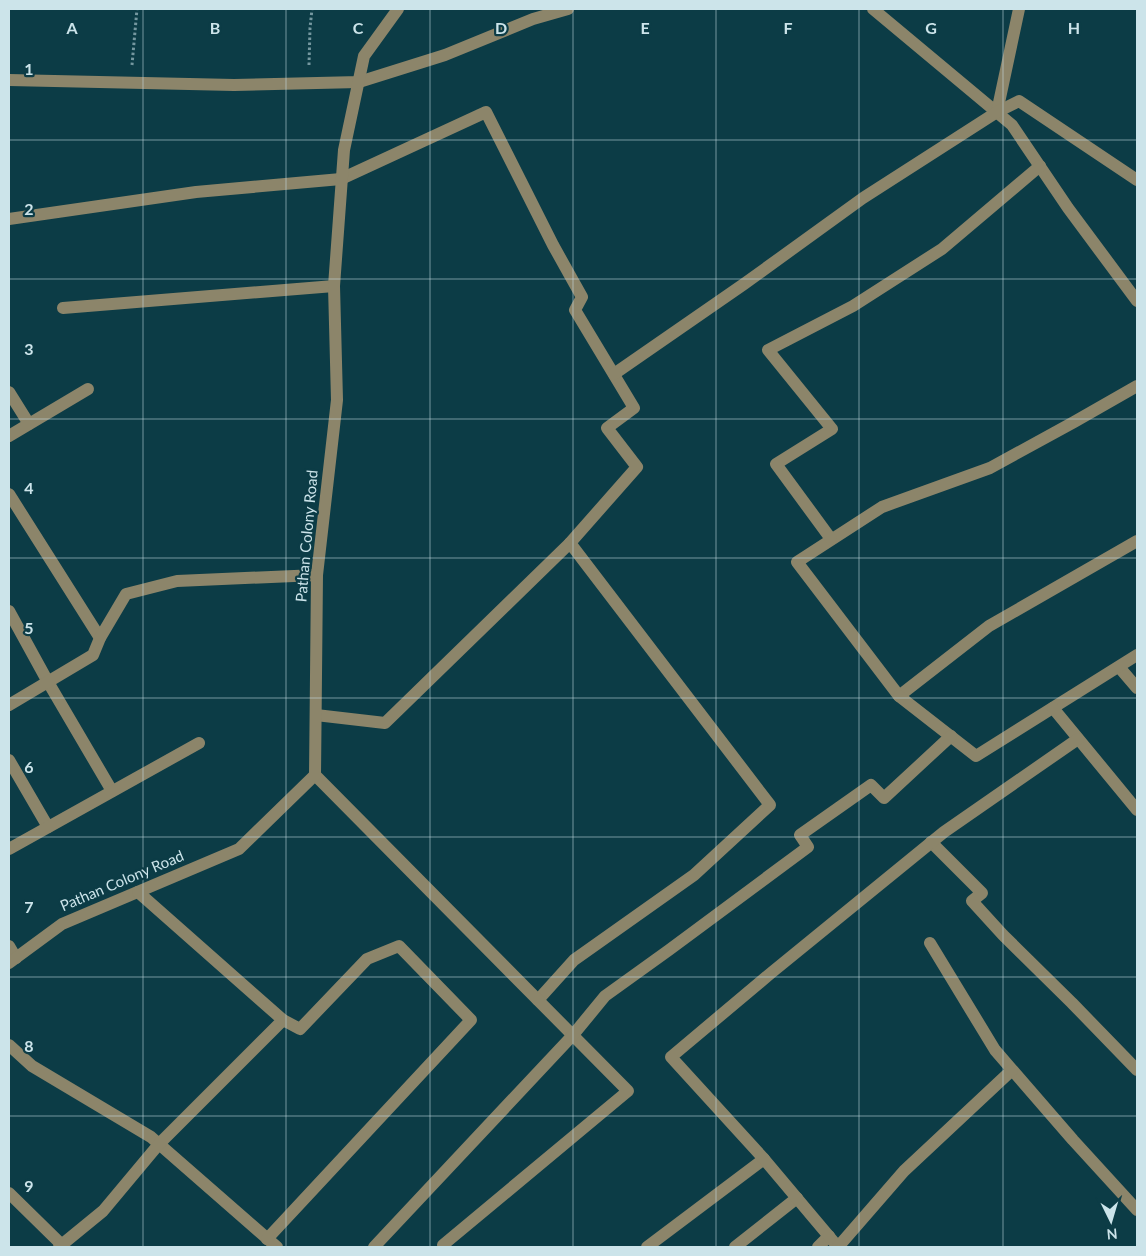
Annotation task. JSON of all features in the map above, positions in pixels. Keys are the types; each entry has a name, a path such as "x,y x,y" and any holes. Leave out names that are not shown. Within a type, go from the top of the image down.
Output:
{"street":[{"name":"Pathan Colony Road","path":"12,960 62,924 239,849 316,775 317,574 337,400 334,286 344,150 364,56 398,9"},
{"path":"9,80 234,85 358,82 445,55 533,19 568,9"},
{"path":"873,9 1012,125 1068,208 1137,301"},
{"path":"997,112 1019,9"},
{"path":"614,374 744,284 863,198 997,112 1019,101 1137,180"},
{"path":"9,219 196,192 341,179 486,112 539,218 582,297 575,310 634,408 607,428 636,467 570,542 385,723 316,715"},
{"path":"831,539 776,464 832,429 768,350 853,306 942,249 1040,166"},
{"path":"64,308 334,286"},
{"path":"1137,386 990,468 882,507 797,562 899,696 976,756 1137,655"},
{"path":"9,436 88,389"},
{"path":"9,392 30,424"},
{"path":"9,494 100,638"},
{"path":"899,696 989,626 1137,541"},
{"path":"538,1000 574,960 694,875 770,805 570,542"},
{"path":"9,705 93,655 100,638 126,594 177,581 317,574"},
{"path":"9,611 112,791"},
{"path":"1119,667 1137,688"},
{"path":"1053,708 1137,810"},
{"path":"374,1247 573,1035 606,996 808,847 800,835 871,785 884,798 951,736"},
{"path":"1012,1070 904,1171 838,1247 764,1159 671,1057 931,842 1078,739"},
{"path":"9,850 199,743"},
{"path":"9,760 48,827"},
{"path":"316,775 628,1091 443,1245 445,1247"},
{"path":"931,842 982,893 972,901 990,922 1137,1070"},
{"path":"9,1046 32,1066 151,1137 272,1243 471,1020 399,946 367,959 300,1029 283,1020 138,892"},
{"path":"930,943 995,1050 1137,1210"},
{"path":"9,946 12,960"},
{"path":"9,1193 60,1246 103,1211 159,1144 283,1020"},
{"path":"647,1247 764,1159"},
{"path":"735,1247 797,1198"},
{"path":"818,1247 829,1236"}],"path":[{"path":"130,82 136,9"},
{"path":"309,84 312,9"}]}
